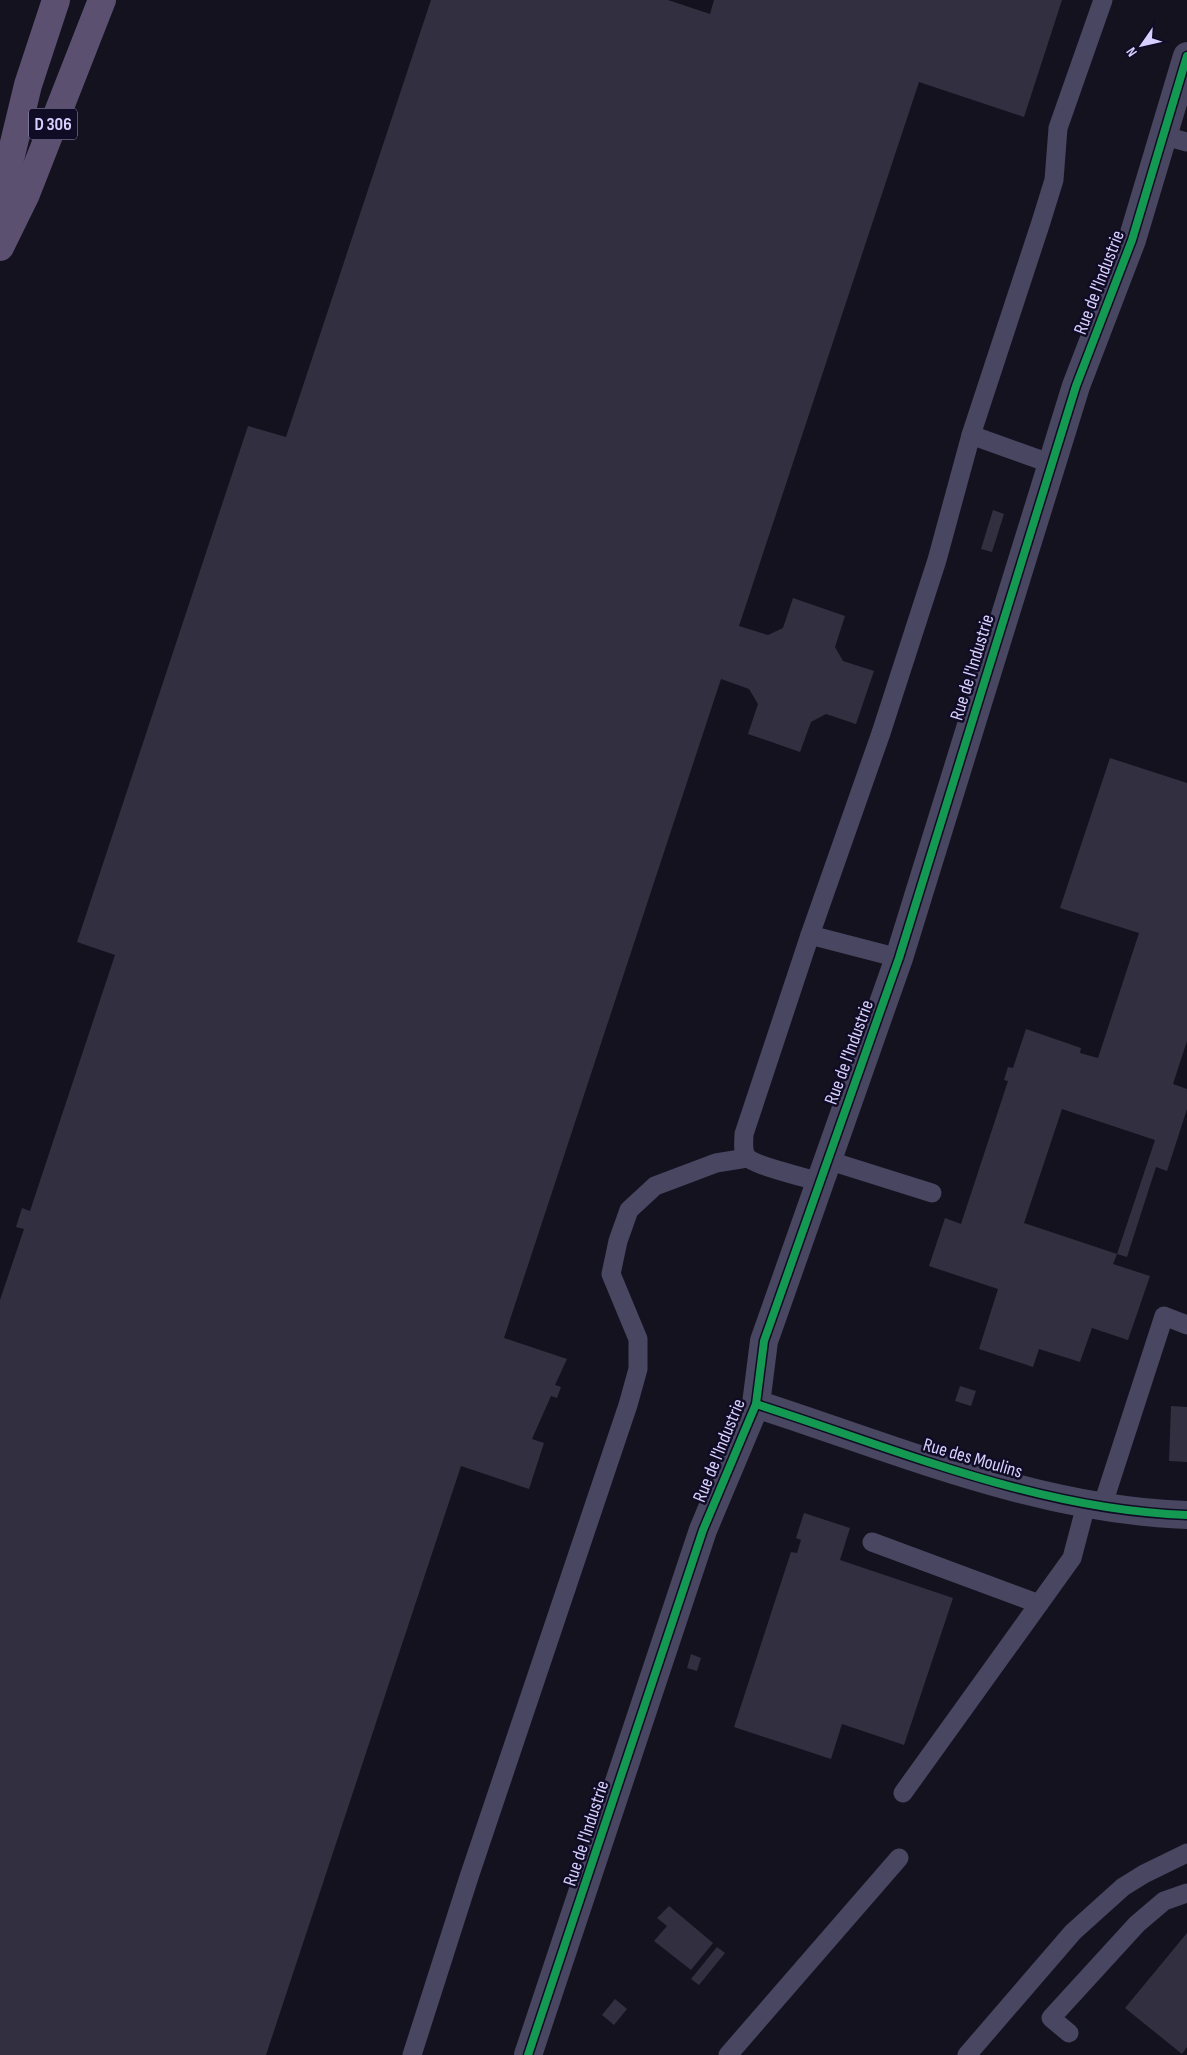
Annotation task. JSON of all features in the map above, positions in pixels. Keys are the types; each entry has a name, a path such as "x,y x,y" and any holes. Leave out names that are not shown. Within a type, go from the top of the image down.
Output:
{"main road":[{"name":"D 306","path":"0,201 28,85 56,0"},
{"name":"D 306","path":"0,247 26,194 102,0"}],"street":[{"name":"Rue de l'Industrie","path":"528,2055 703,1530 756,1404 764,1341 899,958 1076,386 1132,240 1176,139 1187,56"},
{"name":"Rue des Moulins","path":"756,1404 954,1471 1094,1506 1187,1516"}],"lane":[{"path":"747,1158 744,1151 744,1134 810,935 881,732 937,560 971,435 1042,222 1054,180 1058,128 1103,0"},
{"path":"971,435 1052,464"},
{"path":"810,935 899,958"},
{"path":"412,2055 469,1877 628,1406 638,1369 638,1339 611,1274 618,1241 629,1210 656,1186 716,1163 747,1158 758,1164 824,1171 932,1193"},
{"path":"903,1793 1072,1558 1094,1506 1164,1316 1187,1325"},
{"path":"872,1542 1039,1604"},
{"path":"967,2055 1073,1932 1123,1887 1144,1874 1187,1854"},
{"path":"728,2055 899,1858"},
{"path":"1069,2033 1051,2018 1137,1924 1164,1901 1187,1893"}],"building":[{"path":"431,0 668,0 710,14 714,0 1062,0 1024,117 919,82 739,626 768,635 783,628 793,598 845,616 835,647 843,661 874,671 856,724 826,714 811,722 800,752 748,734 758,704 749,689 721,679 504,1338 567,1359 555,1385 561,1387 557,1398 551,1396 532,1439 544,1443 529,1489 461,1466 266,2055 0,2055 0,1300 24,1229 16,1227 22,1208 30,1211 115,955 77,942 248,426 286,437"},
{"path":"993,510 1004,514 992,552 981,549"},
{"path":"1110,758 1187,783 1187,1041 1173,1084 1187,1089 1187,1109 1167,1171 1156,1167 1127,1257 1117,1254 1113,1264 1150,1276 1128,1340 1092,1328 1080,1362 1039,1349 1033,1367 979,1349 998,1289 929,1266 945,1218 961,1224 1008,1081 1004,1080 1008,1067 1013,1068 1026,1029 1081,1048 1080,1053 1098,1058 1139,933 1060,908","holes":["1062,1109 1155,1140 1117,1254 1024,1223"]},
{"path":"960,1386 976,1391 971,1406 955,1401"},
{"path":"1171,1406 1187,1407 1187,1462 1169,1461"},
{"path":"804,1513 850,1528 840,1560 953,1598 904,1745 842,1724 831,1759 734,1727 791,1552 797,1553 801,1540 796,1538"},
{"path":"691,1654 701,1658 697,1671 687,1668"},
{"path":"669,1906 713,1943 691,1970 654,1941 667,1926 657,1918"},
{"path":"1187,1933 1187,2047 1182,2054 1125,2008"},
{"path":"717,1947 725,1953 699,1985 691,1979"},
{"path":"615,1999 627,2009 614,2025 602,2015"}],"cycle path":[{"path":"528,2055 703,1530 756,1404 764,1341 899,958 1076,386 1132,240 1187,56"},
{"path":"756,1404 915,1458 1022,1490 1076,1502 1131,1511 1187,1515"}]}
